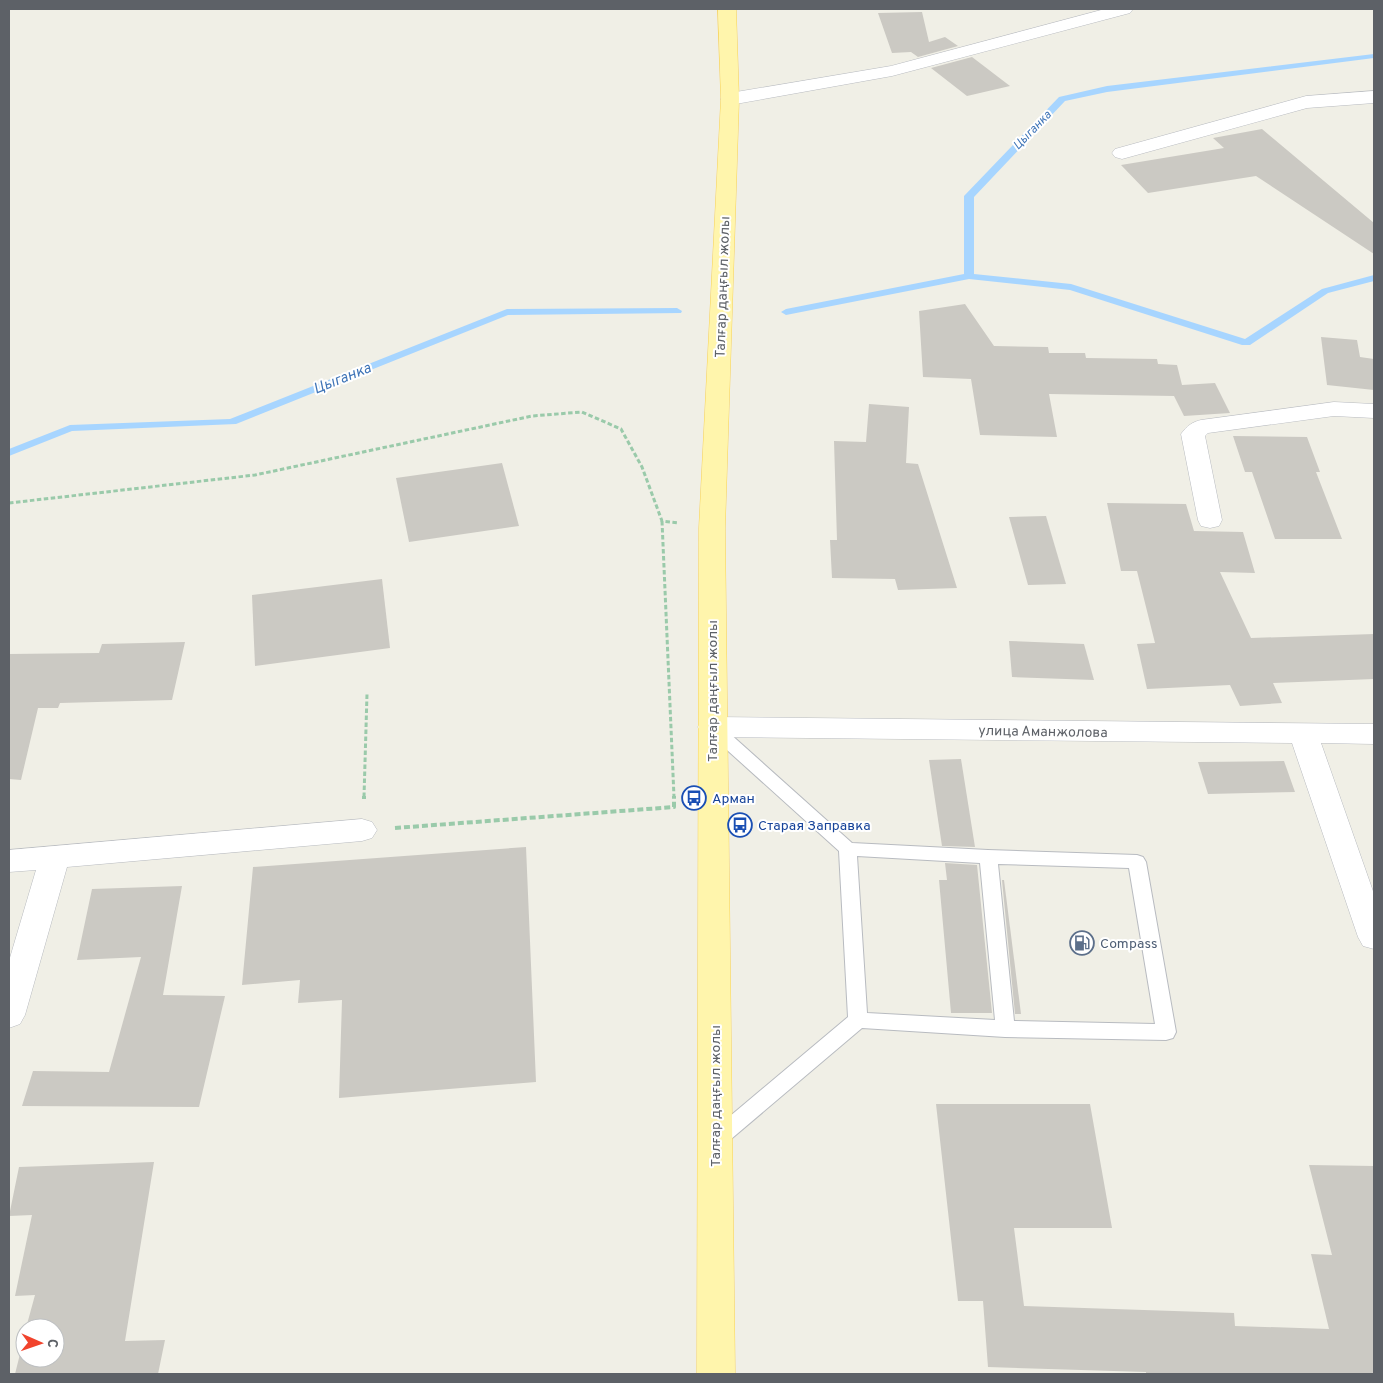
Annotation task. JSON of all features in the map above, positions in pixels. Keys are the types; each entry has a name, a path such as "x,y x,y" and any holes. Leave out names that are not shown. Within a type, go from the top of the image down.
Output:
{"main road":[{"name":"Талғар даңғыл жолы","path":"716,1374 712,528 730,99 728,9"}],"street":[{"path":"730,99 892,71 1124,9"},
{"path":"1122,153 1306,102 1374,97"},
{"path":"1210,520 1194,434 1201,427 1334,409 1374,411"},
{"name":"улица Аманжолова","path":"712,727 1374,734"},
{"path":"1303,734 1374,937"},
{"path":"9,861 362,830"},
{"path":"9,1015 55,856"}],"lane":[{"path":"712,727 848,848 988,857 1136,862 1166,1032 1005,1029 858,1020 715,1140"},
{"path":"848,848 858,1020"},
{"path":"988,857 1005,1029"}],"path":[{"path":"9,503 255,475 532,416 582,412 621,429 642,467 662,521 674,808 362,830 368,694"},
{"path":"662,521 712,528"}],"building":[{"path":"922,12 929,42 945,37 958,46 918,57 911,52 892,53 878,13"},
{"path":"972,57 1010,86 967,96 931,68"},
{"path":"1262,129 1374,223 1374,254 1256,176 1148,193 1121,165 1224,148 1213,138"},
{"path":"965,304 994,346 1048,347 1049,353 1085,353 1086,358 1157,359 1158,364 1177,365 1182,385 1215,383 1230,413 1184,416 1174,396 1049,394 1057,437 980,435 971,379 923,377 919,311"},
{"path":"1321,337 1357,340 1360,357 1374,359 1374,390 1327,385"},
{"path":"869,404 909,407 906,463 918,464 957,588 898,590 895,579 832,578 830,540 837,540 834,441 866,442"},
{"path":"1233,436 1307,437 1320,472 1316,472 1342,539 1275,539 1252,472 1245,472"},
{"path":"502,463 519,526 409,542 396,478"},
{"path":"1107,503 1186,504 1194,531 1243,532 1255,573 1220,572 1251,638 1374,634 1374,679 1273,683 1282,703 1240,706 1230,685 1147,689 1137,644 1155,643 1137,571 1121,571"},
{"path":"1046,516 1066,584 1028,585 1009,517"},
{"path":"382,579 390,648 255,666 252,595"},
{"path":"1009,641 1084,644 1094,680 1012,677"},
{"path":"185,642 172,700 60,703 58,708 38,708 21,780 9,779 9,654 99,653 102,644"},
{"path":"961,759 975,847 942,846 929,760"},
{"path":"1284,761 1295,792 1208,794 1198,762"},
{"path":"526,847 536,1082 339,1098 342,1000 298,1003 300,980 242,985 253,867"},
{"path":"945,863 977,865 992,1013 951,1013 939,880 947,880"},
{"path":"1002,880 1004,880 1021,1014 1015,1014"},
{"path":"182,886 163,995 225,996 199,1107 22,1106 33,1071 109,1072 141,957 77,960 92,889"},
{"path":"936,1104 1090,1104 1112,1228 1014,1228 1024,1306 1234,1313 1235,1326 1329,1329 1311,1254 1332,1255 1309,1165 1374,1166 1374,1374 1146,1374 1146,1372 988,1367 983,1301 958,1301"},
{"path":"154,1162 125,1341 165,1340 158,1374 15,1374 16,1368 65,1368 65,1318 29,1318 35,1295 15,1296 32,1215 9,1216 19,1167"}],"waterway":[{"name":"Цыганка","path":"969,276 969,196 1062,99 1107,89 1374,56"},
{"name":"Цыганка","path":"786,312 969,276"},
{"path":"969,276 1071,287 1246,343 1325,291 1374,278"},
{"name":"Цыганка","path":"9,453 70,428 232,422 507,312 677,311"}],"place":[{"name":"Арман","path":"694,798"},
{"name":"Старая Заправка","path":"740,825"},
{"name":"Compass","path":"1082,943"}]}
